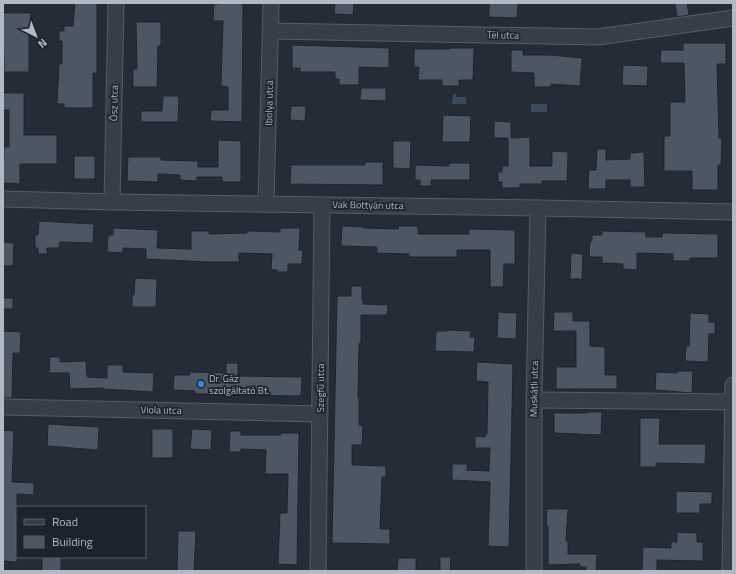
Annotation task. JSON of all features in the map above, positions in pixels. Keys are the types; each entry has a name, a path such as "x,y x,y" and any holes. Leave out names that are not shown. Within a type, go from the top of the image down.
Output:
{"street":[{"name":"Ősz utca","path":"112,202 116,3"},
{"name":"Ibolya utca","path":"266,203 271,3"},
{"name":"Tél utca","path":"271,31 598,37 733,18"},
{"name":"Vak Bottyán utca","path":"3,199 733,212"},
{"name":"Szegfű utca","path":"318,571 322,204"},
{"name":"Muskátli utca","path":"534,571 534,400 538,208"},
{"path":"730,571 733,385"},
{"path":"534,400 733,402"},
{"name":"Viola utca","path":"3,407 320,414"}],"water":[{"path":"453,94 456,94 456,97 466,97 466,104 452,104"},
{"path":"531,104 547,104 547,112 531,112"}],"building":[{"path":"75,3 97,3 97,73 93,73 93,108 64,108 64,104 57,104 59,64 62,64 62,41 59,41 59,31 64,31 64,26 73,26"},
{"path":"335,3 354,3 353,15 334,14"},
{"path":"489,3 518,3 517,18 489,17"},
{"path":"675,3 687,3 689,15 677,17"},
{"path":"214,4 243,4 242,122 210,121 211,110 228,110 228,87 221,86 223,21 213,21"},
{"path":"3,13 31,13 31,34 29,34 29,72 4,72"},
{"path":"136,22 161,22 161,46 158,46 157,87 133,87 133,69 137,69"},
{"path":"683,43 726,43 726,64 717,64 719,138 722,138 721,165 718,165 718,190 692,190 692,171 664,171 664,136 670,136 670,102 685,102 684,63 660,63 661,50 683,50"},
{"path":"292,45 389,48 389,68 359,67 359,85 339,85 339,79 335,79 335,72 300,72 300,68 292,68"},
{"path":"474,48 473,80 459,80 459,86 442,86 442,80 418,80 419,67 414,67 414,49"},
{"path":"511,50 523,50 523,55 551,55 582,58 580,86 551,84 551,87 534,87 534,73 511,72"},
{"path":"623,65 648,66 647,86 622,85"},
{"path":"361,88 386,88 386,101 360,100"},
{"path":"3,93 24,93 24,135 57,135 57,164 20,164 20,184 3,183 4,147 9,147 9,110 3,110"},
{"path":"163,96 179,96 178,122 141,122 141,111 162,111"},
{"path":"291,106 306,106 305,121 290,120"},
{"path":"443,115 471,116 470,142 442,142"},
{"path":"494,121 511,122 511,138 530,137 530,166 552,166 552,151 568,152 567,181 542,181 542,184 520,184 520,188 502,188 502,182 498,182 498,172 502,172 502,166 508,166 508,138 494,138"},
{"path":"218,140 241,141 241,182 222,182 222,177 197,177 197,181 180,180 180,175 158,174 158,182 127,181 128,157 161,157 161,160 198,161 198,167 218,167"},
{"path":"393,141 411,141 410,169 393,168"},
{"path":"597,149 606,149 606,160 630,159 630,153 644,152 645,187 630,187 630,180 606,180 606,189 588,189 589,170 596,170"},
{"path":"74,156 95,156 95,179 74,179"},
{"path":"365,162 383,162 383,185 290,184 291,165 365,165"},
{"path":"449,163 470,163 470,180 431,180 431,186 420,186 420,180 415,180 415,165 449,166"},
{"path":"39,221 94,224 93,243 60,242 59,248 47,248 47,254 38,254 38,248 35,248 35,235 38,235"},
{"path":"342,226 398,229 399,226 418,226 418,234 469,234 469,229 515,230 515,264 504,264 503,287 490,287 490,250 457,250 457,257 409,257 409,254 377,253 377,247 341,246"},
{"path":"113,228 158,230 157,248 191,249 191,231 209,231 209,234 247,233 247,231 280,232 280,228 300,228 299,250 303,250 302,264 288,264 288,272 277,272 277,270 271,270 272,254 239,253 239,262 210,262 146,259 146,249 123,248 123,253 107,252 108,235 113,235"},
{"path":"602,231 646,232 646,237 662,237 662,233 718,234 718,258 690,258 690,261 673,261 673,254 637,253 637,270 623,269 623,264 602,263 602,257 589,257 592,235 602,235"},
{"path":"3,242 14,243 13,266 3,266"},
{"path":"571,253 583,254 582,279 570,279"},
{"path":"135,278 157,279 156,307 132,307 132,295 134,295"},
{"path":"351,286 362,286 363,304 388,305 387,315 361,315 358,398 359,425 363,426 362,445 352,445 352,465 386,466 386,477 382,477 380,529 390,529 390,544 332,543 337,296 351,296"},
{"path":"3,298 13,298 13,309 3,309"},
{"path":"498,312 517,313 516,339 497,338"},
{"path":"554,312 573,312 573,321 590,321 590,346 605,347 605,375 617,375 617,389 556,389 556,367 576,367 576,331 553,331"},
{"path":"690,313 709,314 709,322 715,322 715,334 709,334 708,362 685,361 686,346 689,346"},
{"path":"3,331 21,332 20,353 13,353 12,398 3,398"},
{"path":"436,331 471,331 470,337 475,337 474,352 435,351"},
{"path":"50,357 60,357 60,362 86,361 87,377 107,378 107,365 123,365 123,372 154,373 153,392 103,388 70,389 69,373 49,373"},
{"path":"477,362 513,364 509,547 488,546 490,482 452,480 452,464 467,464 467,470 489,471 490,448 475,448 475,436 485,437 485,434 487,434 488,382 476,381"},
{"path":"226,363 238,363 238,376 302,377 301,396 231,395 231,389 216,388 215,394 195,394 195,391 173,390 174,375 190,375 190,372 226,373"},
{"path":"677,371 693,371 692,393 655,390 656,372 677,373"},
{"path":"602,412 601,435 554,433 554,413"},
{"path":"640,418 660,418 659,444 706,444 705,464 656,463 656,467 640,467"},
{"path":"48,424 99,427 98,450 47,446"},
{"path":"152,429 173,429 173,458 152,458"},
{"path":"192,429 212,430 211,450 190,449"},
{"path":"3,430 14,431 12,482 34,483 34,495 17,494 17,562 3,561"},
{"path":"230,431 241,431 241,435 281,435 281,433 299,433 297,565 278,564 280,513 287,513 288,474 265,474 266,450 241,449 241,452 229,452"},
{"path":"676,491 712,492 712,504 700,504 700,513 676,513"},
{"path":"547,509 568,509 566,541 568,541 568,554 597,554 596,571 586,571 586,567 580,567 580,564 548,565 548,526 546,526"},
{"path":"178,531 196,531 194,571 177,571"},
{"path":"677,532 697,533 697,542 703,542 703,561 657,560 657,571 642,571 643,547 671,548 671,542 677,542"},
{"path":"440,557 451,557 450,571 440,571"},
{"path":"42,558 61,558 61,571 42,571"},
{"path":"398,558 416,558 416,571 397,571"}],"place":[{"name":"Dr. Gáz szolgáltató Bt.","path":"201,384"}]}
